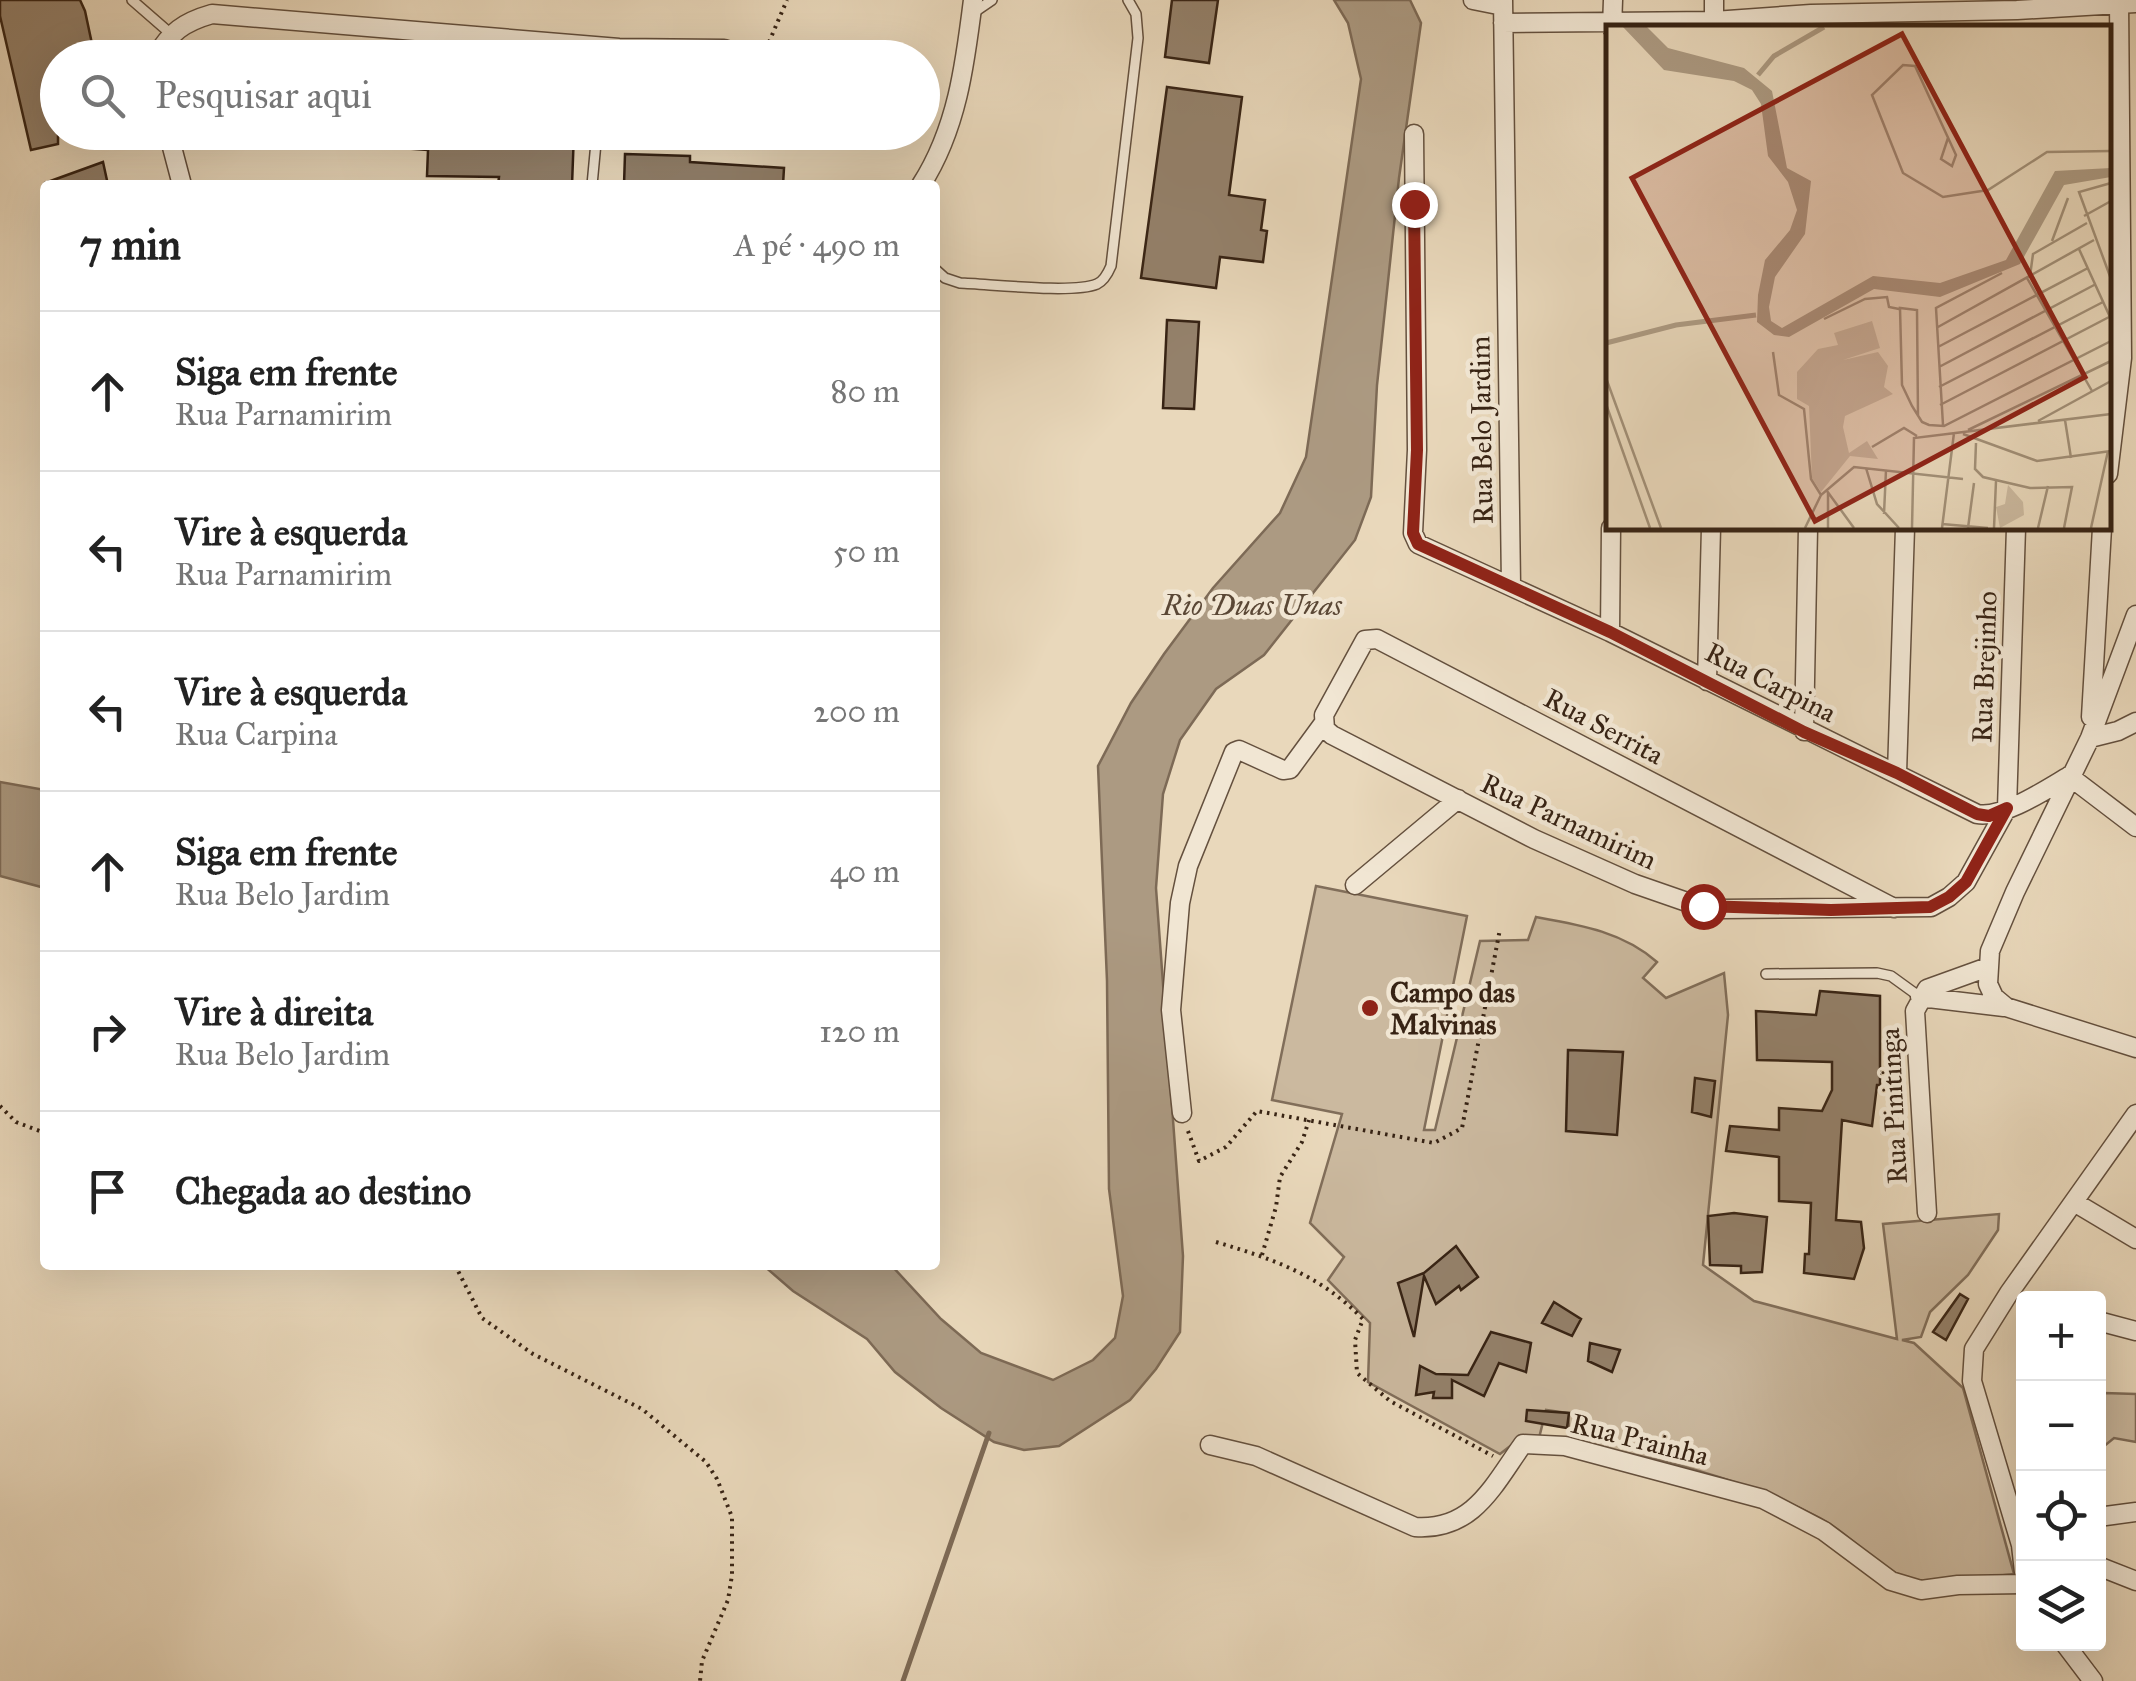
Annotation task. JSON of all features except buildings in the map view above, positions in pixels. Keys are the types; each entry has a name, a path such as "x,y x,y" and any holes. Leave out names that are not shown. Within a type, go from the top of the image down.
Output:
{"street":[{"path":"1474,0 1503,10 1606,25"},
{"path":"1612,25 1613,0"},
{"path":"1714,0 1714,24"},
{"path":"1663,25 1811,14 2017,13 2125,2 2122,358 2111,449"},
{"path":"923,180 936,162 955,112 972,7"},
{"name":"Rua Belo Jardim","path":"1414,134 1417,450 1413,533 1424,549 1511,586 1503,10"},
{"path":"168,40 185,22 212,14 478,40"},
{"path":"173,150 181,180"},
{"path":"1610,632 1612,530"},
{"path":"1708,681 1711,530"},
{"path":"1804,732 1808,530"},
{"path":"1897,773 1905,530"},
{"name":"Rua Brejinho","path":"2007,808 2016,530"},
{"path":"2090,738 2102,530"},
{"name":"Rua Carpina","path":"1511,586 1977,814 1989,816 2007,808"},
{"path":"2006,1007 1994,997 1988,984 1990,951 2014,892 2090,738 2136,615"},
{"name":"Rua Serrita","path":"1323,719 1365,640 1377,639 1894,908"},
{"path":"1182,1112 1171,1010 1180,903 1188,866 1234,752 1239,750 1282,770 1290,769 1323,719"},
{"name":"Rua Parnamirim","path":"1323,719 1332,735 1534,839 1635,884 1703,906 1795,910 1930,907 1958,891 2007,808"},
{"path":"2090,738 2136,722"},
{"path":"2007,808 2070,776"},
{"path":"2070,776 2136,827"},
{"path":"1356,885 1458,800"},
{"name":"Rua Pinitinga","path":"1927,1213 1915,1011 1920,997 1936,984 1988,967"},
{"name":"Rua Pinitinga","path":"1920,997 2006,1007 2136,1048"},
{"path":"2020,1291 2074,1202 2136,1114"},
{"path":"2074,1202 2136,1239"},
{"path":"2016,1297 1978,1340 1972,1361 1972,1381 2016,1524"},
{"path":"2106,1323 2136,1332"},
{"name":"Rua Prainha","path":"1210,1445 1256,1456 1415,1527 1434,1528 1449,1526 1477,1507 1523,1444 1565,1446 1763,1499 1824,1531 1891,1581 1921,1590 2016,1584"},
{"path":"2106,1516 2136,1512"},
{"path":"2106,1569 2136,1582"},
{"path":"2071,1651 2093,1681"}],"lane":[{"path":"132,0 172,34"},
{"path":"972,7 992,0"},
{"path":"940,274 960,284 1069,287 1091,286 1104,278 1112,266 1138,38 1136,14 1128,0"},
{"path":"593,180 596,150"},
{"path":"1766,974 1877,972 1891,976 1920,997"}],"path":[{"path":"770,40 787,0"},
{"path":"1182,1112 1199,1160 1226,1147 1257,1110 1434,1143 1462,1128 1500,929"},
{"path":"0,1106 16,1122 40,1130"},
{"path":"1262,1255 1280,1178 1302,1142 1309,1120"},
{"path":"1216,1242 1282,1261 1343,1298 1363,1318 1354,1340 1357,1374 1390,1401 1509,1464"},
{"path":"458,1270 482,1318 533,1354 642,1409 706,1462 717,1480 732,1517 732,1575 728,1600 702,1660 700,1681"}],"shaded area":[{"path":"1316,886 1467,916 1424,1130 1435,1130 1480,941 1528,940 1536,917 1601,931 1630,943 1657,962 1643,978 1666,998 1724,973 1728,1015 1703,1265 1754,1301 1897,1339 1883,1224 1999,1214 1998,1230 1968,1275 1930,1312 1921,1337 1902,1340 1914,1343 1963,1388 2014,1574 1949,1582 1915,1581 1889,1569 1820,1518 1760,1491 1666,1462 1570,1442 1568,1413 1546,1410 1539,1438 1518,1440 1500,1454 1368,1382 1370,1323 1328,1280 1344,1257 1310,1223 1342,1114 1272,1100"},
{"path":"2106,1393 2136,1394 2136,1442 2114,1438 2106,1445"}],"water":[{"name":"Rio Duas Unas","path":"1334,0 1410,0 1421,23 1399,178 1377,385 1371,497 1355,540 1264,655 1216,689 1180,740 1163,794 1156,888 1183,1256 1180,1332 1130,1400 1059,1446 1024,1450 994,1442 941,1408 895,1372 867,1339 793,1291 769,1270 896,1270 941,1319 981,1353 1053,1380 1093,1360 1115,1338 1123,1296 1109,1189 1107,981 1098,766 1131,703 1164,654 1213,588 1280,513 1306,457 1361,79 1348,23"},
{"path":"0,782 40,789 40,887 0,876"}],"waterway":[{"path":"903,1681 989,1433"}],"place":[{"name":"Campo das Malvinas","path":"1370,1008"}],"route":[{"path":"1414,204 1417,450 1413,533 1418,544 1610,632 1804,732 1977,814 1989,816 2007,808 1966,882 1930,907 1722,910 1703,906"}]}
